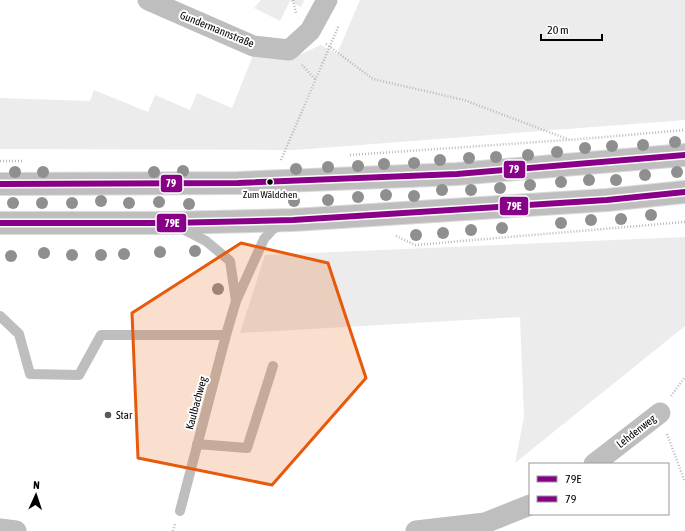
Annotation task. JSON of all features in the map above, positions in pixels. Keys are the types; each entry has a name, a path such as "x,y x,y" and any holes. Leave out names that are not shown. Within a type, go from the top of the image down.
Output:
{"main road":[{"path":"0,184 238,183 457,174 685,155"},
{"path":"0,223 169,223 293,220 607,200 685,192"}],"street":[{"name":"Gundermannstraße","path":"148,0 253,46 289,50 310,32"},
{"path":"310,32 326,0"},
{"name":"Lehdenweg","path":"595,463 660,413"},
{"path":"416,531 485,522 529,505"},
{"path":"0,529 16,531"}],"lane":[{"name":"Kaulbachweg","path":"180,511 236,301 264,239 273,229 293,220"},
{"name":"Kaulbachweg","path":"169,223 192,233 230,261 236,301"},
{"path":"0,316 19,334 30,374 79,375 101,335 226,335"},
{"path":"198,444 247,448 272,366"}],"path":[{"path":"281,160 341,20"},
{"path":"310,32 373,79 464,100 570,140"},
{"path":"344,156 570,140 685,130"},
{"path":"274,160 289,159"},
{"path":"0,161 23,161"},
{"path":"660,413 685,482"}],"highlighted area":[{"path":"241,243 328,263 366,378 272,485 138,458 132,313"}],"shaded area":[{"path":"261,0 304,0 301,7 290,1 280,21 254,8"},
{"path":"360,0 685,0 685,120 295,150 0,149 0,98 90,101 94,90 148,112 155,95 190,110 197,93 232,108 254,53 301,54 321,45 337,54"},
{"path":"685,237 685,326 515,463 524,417 520,317 240,333 265,255"}],"transit line":[{"name":"79","path":"0,184 238,183 457,174 685,155"},
{"name":"79E","path":"0,223 169,223 293,220 607,200 685,192"}],"place":[{"name":"Zum Wäldchen","path":"270,182"},
{"name":"Star","path":"108,415"}]}
